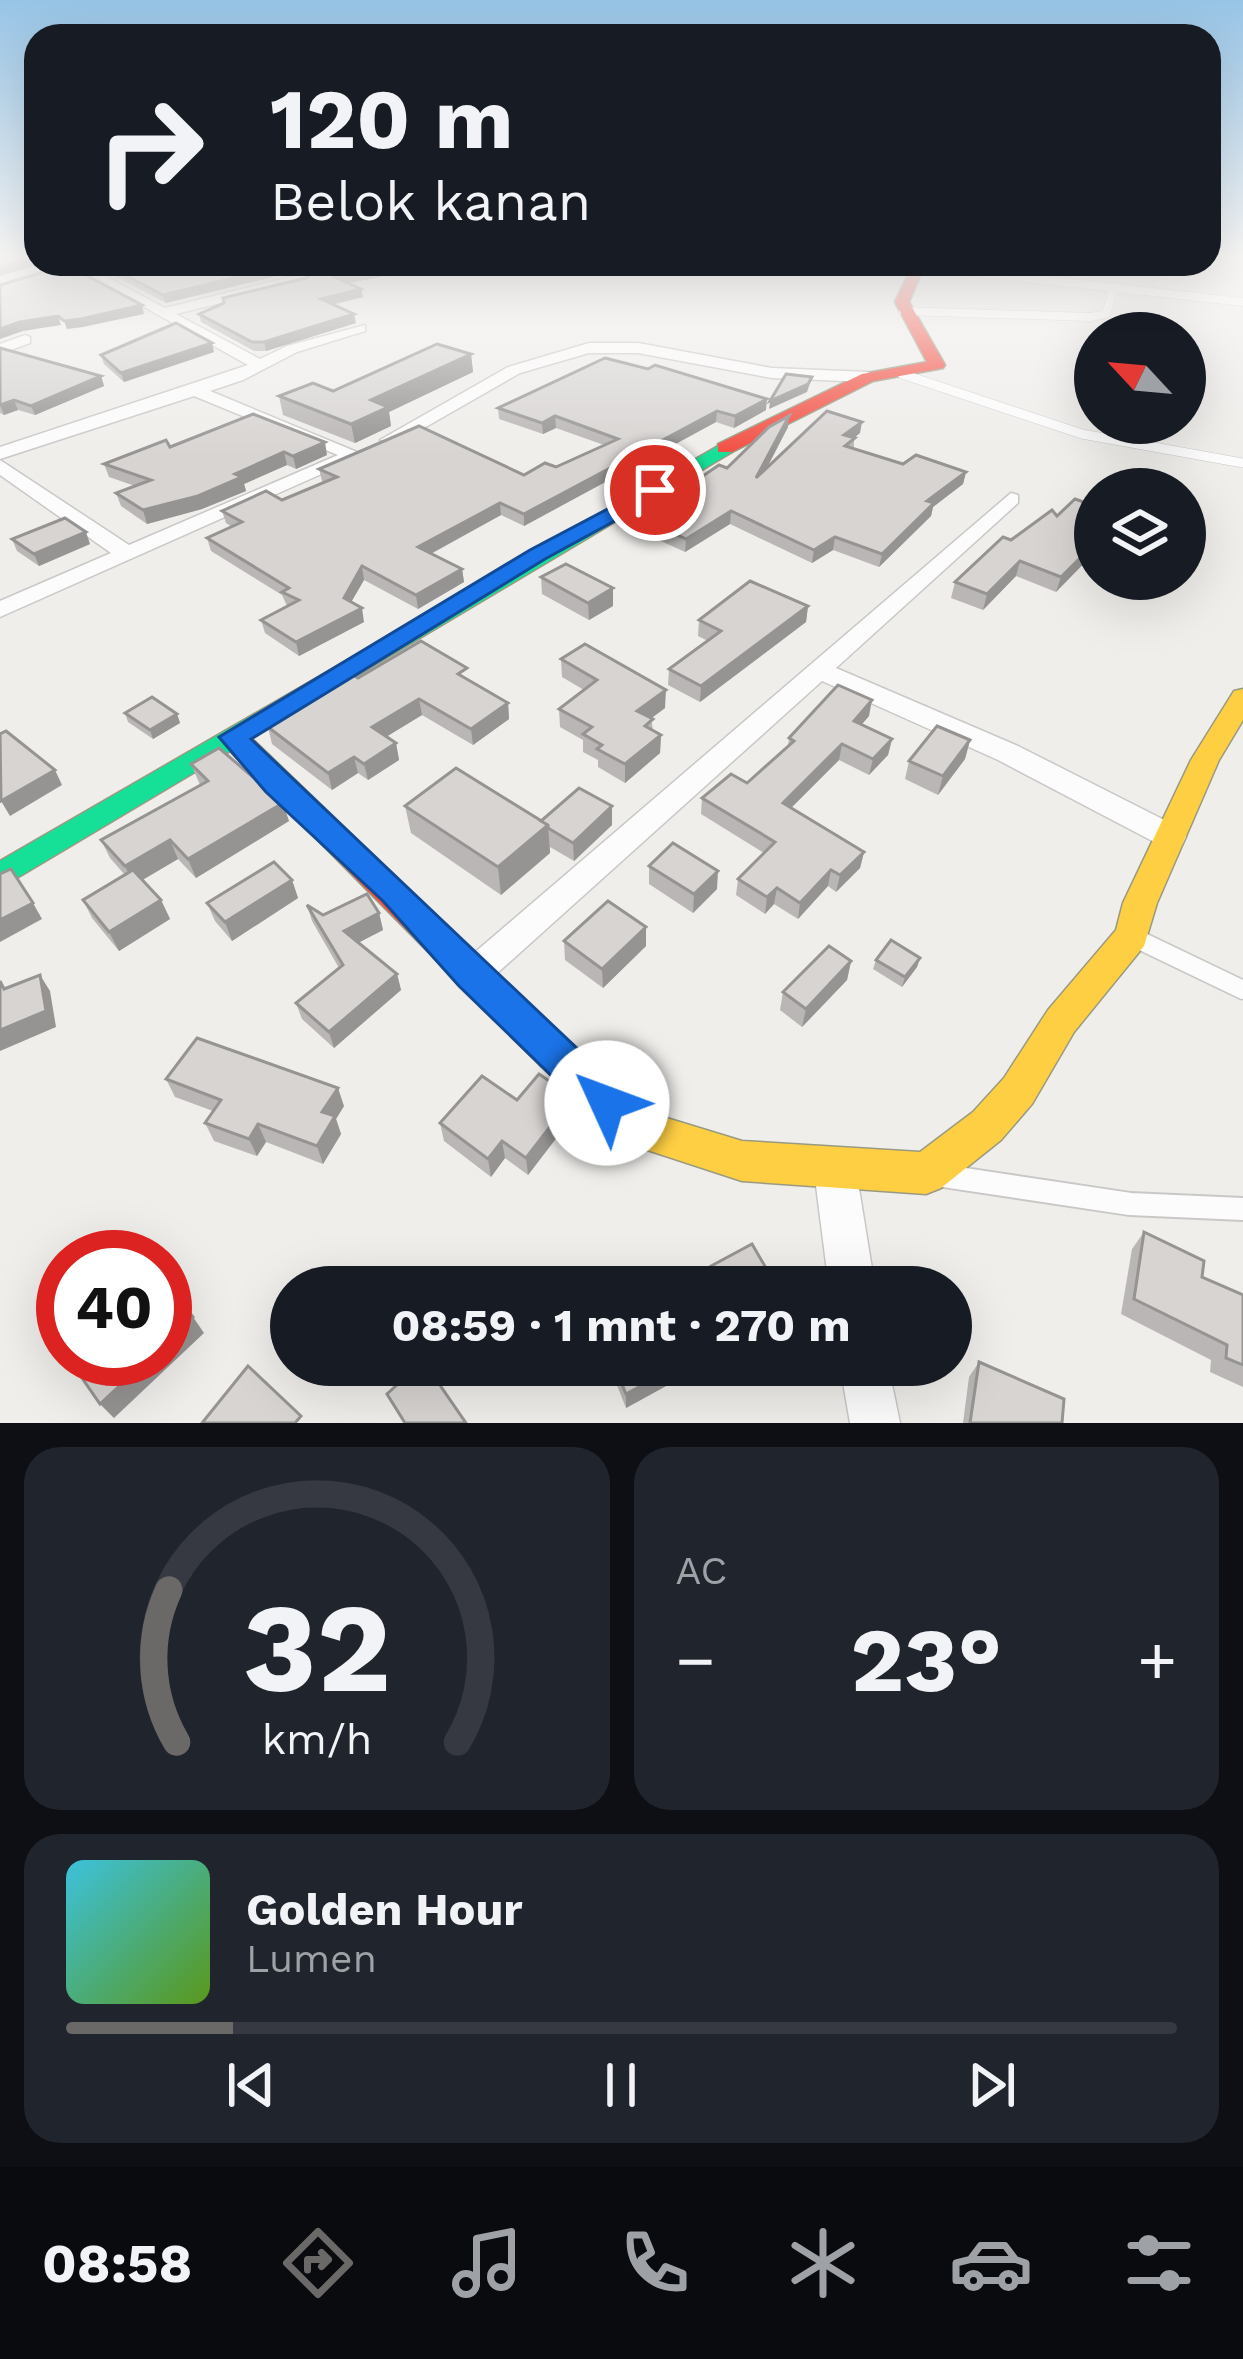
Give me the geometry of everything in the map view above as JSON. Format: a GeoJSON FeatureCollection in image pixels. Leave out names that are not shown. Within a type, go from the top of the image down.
{"type":"FeatureCollection","features":[{"type":"Feature","properties":{"kind":"street"},"geometry":{"type":"LineString","coordinates":[[176,322],[259,365]]}},
{"type":"Feature","properties":{"kind":"street"},"geometry":{"type":"LineString","coordinates":[[0,610],[412,430],[506,374],[587,348],[636,345],[744,369],[808,377],[868,377],[937,364],[910,322]]}},
{"type":"Feature","properties":{"kind":"street"},"geometry":{"type":"LineString","coordinates":[[1,455],[195,391],[307,344],[360,328]]}},
{"type":"Feature","properties":{"kind":"street"},"geometry":{"type":"LineString","coordinates":[[0,349],[25,340]]}},
{"type":"Feature","properties":{"kind":"street"},"geometry":{"type":"LineString","coordinates":[[0,876],[768,422],[868,377]]}},
{"type":"Feature","properties":{"kind":"street"},"geometry":{"type":"LineString","coordinates":[[195,391],[355,455]]}},
{"type":"Feature","properties":{"kind":"street"},"geometry":{"type":"LineString","coordinates":[[1,455],[127,554]]}},
{"type":"Feature","properties":{"kind":"street"},"geometry":{"type":"LineString","coordinates":[[472,975],[1011,499]]}},
{"type":"Feature","properties":{"kind":"street"},"geometry":{"type":"LineString","coordinates":[[819,670],[1008,754],[1171,837]]}},
{"type":"Feature","properties":{"kind":"street"},"geometry":{"type":"LineString","coordinates":[[233,737],[277,785],[395,892],[472,975],[634,1127],[742,1161],[926,1173],[987,1126],[1018,1090],[1061,1021],[1132,936],[1140,903],[1205,760],[1243,697]]}},
{"type":"Feature","properties":{"kind":"street"},"geometry":{"type":"LineString","coordinates":[[835,1170],[849,1266]]}},
{"type":"Feature","properties":{"kind":"street"},"geometry":{"type":"LineString","coordinates":[[868,1386],[875,1423]]}},
{"type":"Feature","properties":{"kind":"lane"},"geometry":{"type":"LineString","coordinates":[[902,374],[1082,434],[1243,463]]}},
{"type":"Feature","properties":{"kind":"lane"},"geometry":{"type":"LineString","coordinates":[[1132,936],[1243,990]]}},
{"type":"Feature","properties":{"kind":"lane"},"geometry":{"type":"LineString","coordinates":[[926,1173],[1130,1204],[1243,1209]]}},
{"type":"Feature","properties":{"kind":"building"},"geometry":{"type":"Polygon","coordinates":[[[215,322],[327,322],[264,342],[252,342],[215,322]]]}},
{"type":"Feature","properties":{"kind":"building"},"geometry":{"type":"Polygon","coordinates":[[[176,323],[212,343],[121,373],[101,355],[176,323]]]}},
{"type":"Feature","properties":{"kind":"building"},"geometry":{"type":"Polygon","coordinates":[[[437,344],[471,354],[371,400],[388,407],[351,424],[279,396],[313,383],[333,391],[437,344]]]}},
{"type":"Feature","properties":{"kind":"building"},"geometry":{"type":"Polygon","coordinates":[[[0,348],[101,376],[31,406],[14,400],[0,405],[0,348]]]}},
{"type":"Feature","properties":{"kind":"building"},"geometry":{"type":"Polygon","coordinates":[[[605,358],[648,369],[655,365],[767,399],[735,416],[717,411],[524,514],[500,503],[418,547],[462,569],[416,595],[362,566],[344,598],[362,608],[296,642],[261,620],[299,600],[282,592],[289,588],[207,538],[242,522],[222,511],[266,491],[282,500],[337,477],[319,469],[419,426],[524,475],[545,463],[556,467],[618,439],[555,416],[542,423],[498,408],[605,358]]]}},
{"type":"Feature","properties":{"kind":"building"},"geometry":{"type":"Polygon","coordinates":[[[786,374],[812,377],[808,384],[770,401],[786,374]]]}},
{"type":"Feature","properties":{"kind":"building"},"geometry":{"type":"Polygon","coordinates":[[[827,411],[862,422],[844,435],[855,438],[845,446],[903,464],[916,455],[966,472],[927,501],[934,503],[882,554],[835,537],[814,550],[731,511],[686,539],[639,519],[700,484],[694,482],[719,465],[727,468],[769,427],[789,416],[756,478],[827,411]]]}},
{"type":"Feature","properties":{"kind":"building"},"geometry":{"type":"Polygon","coordinates":[[[253,414],[325,442],[293,456],[284,452],[198,496],[143,510],[116,493],[151,480],[104,464],[166,440],[170,447],[253,414]]]}},
{"type":"Feature","properties":{"kind":"building"},"geometry":{"type":"Polygon","coordinates":[[[1074,500],[1074,564],[1061,577],[1020,561],[987,594],[955,582],[1003,537],[1011,540],[1052,510],[1057,516],[1074,500]]]}},
{"type":"Feature","properties":{"kind":"building"},"geometry":{"type":"Polygon","coordinates":[[[65,518],[86,532],[34,554],[12,539],[65,518]]]}},
{"type":"Feature","properties":{"kind":"building"},"geometry":{"type":"Polygon","coordinates":[[[566,564],[613,588],[588,603],[541,577],[566,564]]]}},
{"type":"Feature","properties":{"kind":"building"},"geometry":{"type":"Polygon","coordinates":[[[750,581],[808,606],[701,686],[669,669],[721,631],[699,620],[750,581]]]}},
{"type":"Feature","properties":{"kind":"building"},"geometry":{"type":"Polygon","coordinates":[[[421,641],[467,668],[458,674],[508,703],[471,729],[419,699],[372,727],[396,743],[364,764],[354,757],[328,773],[268,727],[350,673],[358,678],[421,641]]]}},
{"type":"Feature","properties":{"kind":"building"},"geometry":{"type":"Polygon","coordinates":[[[585,644],[666,690],[637,711],[653,719],[645,726],[661,735],[625,764],[597,749],[602,745],[583,734],[592,727],[559,709],[597,680],[561,659],[585,644]]]}},
{"type":"Feature","properties":{"kind":"building"},"geometry":{"type":"Polygon","coordinates":[[[838,685],[872,700],[854,721],[892,739],[873,759],[842,744],[783,803],[864,852],[840,875],[831,870],[800,903],[777,888],[767,897],[738,879],[775,842],[702,798],[731,774],[747,783],[794,741],[789,738],[838,685]]]}},
{"type":"Feature","properties":{"kind":"building"},"geometry":{"type":"Polygon","coordinates":[[[152,697],[177,714],[150,730],[125,713],[152,697]]]}},
{"type":"Feature","properties":{"kind":"building"},"geometry":{"type":"Polygon","coordinates":[[[937,726],[970,740],[943,776],[909,761],[937,726]]]}},
{"type":"Feature","properties":{"kind":"building"},"geometry":{"type":"Polygon","coordinates":[[[6,731],[55,770],[1,801],[0,734],[6,731]]]}},
{"type":"Feature","properties":{"kind":"building"},"geometry":{"type":"Polygon","coordinates":[[[219,748],[283,803],[188,859],[170,840],[125,866],[101,840],[208,781],[191,764],[219,748]]]}},
{"type":"Feature","properties":{"kind":"building"},"geometry":{"type":"Polygon","coordinates":[[[456,768],[548,825],[498,867],[405,806],[456,768]]]}},
{"type":"Feature","properties":{"kind":"building"},"geometry":{"type":"Polygon","coordinates":[[[579,788],[612,806],[573,843],[541,821],[579,788]]]}},
{"type":"Feature","properties":{"kind":"building"},"geometry":{"type":"Polygon","coordinates":[[[673,843],[718,871],[694,894],[649,866],[673,843]]]}},
{"type":"Feature","properties":{"kind":"building"},"geometry":{"type":"Polygon","coordinates":[[[274,862],[292,880],[225,922],[207,903],[274,862]]]}},
{"type":"Feature","properties":{"kind":"building"},"geometry":{"type":"Polygon","coordinates":[[[11,869],[33,903],[0,920],[0,874],[11,869]]]}},
{"type":"Feature","properties":{"kind":"building"},"geometry":{"type":"Polygon","coordinates":[[[133,870],[161,900],[109,932],[83,900],[133,870]]]}},
{"type":"Feature","properties":{"kind":"building"},"geometry":{"type":"Polygon","coordinates":[[[367,894],[379,913],[344,931],[397,974],[329,1032],[296,1003],[343,965],[307,905],[323,915],[367,894]]]}},
{"type":"Feature","properties":{"kind":"building"},"geometry":{"type":"Polygon","coordinates":[[[608,901],[646,927],[602,969],[564,941],[608,901]]]}},
{"type":"Feature","properties":{"kind":"building"},"geometry":{"type":"Polygon","coordinates":[[[891,940],[920,958],[905,977],[876,960],[891,940]]]}},
{"type":"Feature","properties":{"kind":"building"},"geometry":{"type":"Polygon","coordinates":[[[829,946],[851,961],[806,1009],[783,992],[829,946]]]}},
{"type":"Feature","properties":{"kind":"building"},"geometry":{"type":"Polygon","coordinates":[[[40,975],[46,1011],[0,1030],[0,981],[4,989],[40,975]]]}},
{"type":"Feature","properties":{"kind":"building"},"geometry":{"type":"Polygon","coordinates":[[[197,1038],[338,1088],[322,1112],[335,1116],[317,1146],[258,1124],[249,1139],[205,1123],[221,1100],[166,1079],[197,1038]]]}},
{"type":"Feature","properties":{"kind":"building"},"geometry":{"type":"Polygon","coordinates":[[[539,1074],[573,1097],[526,1158],[502,1141],[488,1159],[440,1123],[482,1076],[517,1100],[539,1074]]]}},
{"type":"Feature","properties":{"kind":"building"},"geometry":{"type":"Polygon","coordinates":[[[1144,1232],[1204,1261],[1202,1277],[1243,1295],[1243,1365],[1226,1358],[1227,1345],[1134,1299],[1144,1232]]]}},
{"type":"Feature","properties":{"kind":"building"},"geometry":{"type":"Polygon","coordinates":[[[752,1244],[765,1266],[711,1266],[752,1244]]]}},
{"type":"Feature","properties":{"kind":"building"},"geometry":{"type":"Polygon","coordinates":[[[979,1362],[1064,1399],[1062,1423],[970,1423],[979,1362]]]}},
{"type":"Feature","properties":{"kind":"building"},"geometry":{"type":"Polygon","coordinates":[[[248,1366],[301,1416],[295,1423],[202,1423],[248,1366]]]}},
{"type":"Feature","properties":{"kind":"building"},"geometry":{"type":"Polygon","coordinates":[[[88,1386],[119,1386],[100,1404],[88,1386]]]}},
{"type":"Feature","properties":{"kind":"building"},"geometry":{"type":"Polygon","coordinates":[[[396,1386],[440,1386],[466,1423],[405,1423],[387,1394],[396,1386]]]}},
{"type":"Feature","properties":{"kind":"traffic: fast"},"geometry":{"type":"LineString","coordinates":[[0,876],[725,448]]}},
{"type":"Feature","properties":{"kind":"traffic: slow"},"geometry":{"type":"LineString","coordinates":[[554,1054],[635,1127],[742,1161],[926,1173],[987,1126],[1018,1091],[1061,1021],[1132,936],[1140,903],[1205,760],[1243,697]]}},
{"type":"Feature","properties":{"kind":"traffic: jam"},"geometry":{"type":"LineString","coordinates":[[725,448],[868,377],[937,365],[913,322]]}},
{"type":"Feature","properties":{"kind":"traffic: jam"},"geometry":{"type":"LineString","coordinates":[[233,737],[554,1054]]}},
{"type":"Feature","properties":{"kind":"route"},"geometry":{"type":"LineString","coordinates":[[607,1103],[233,737],[538,554],[655,490]]}}]}
